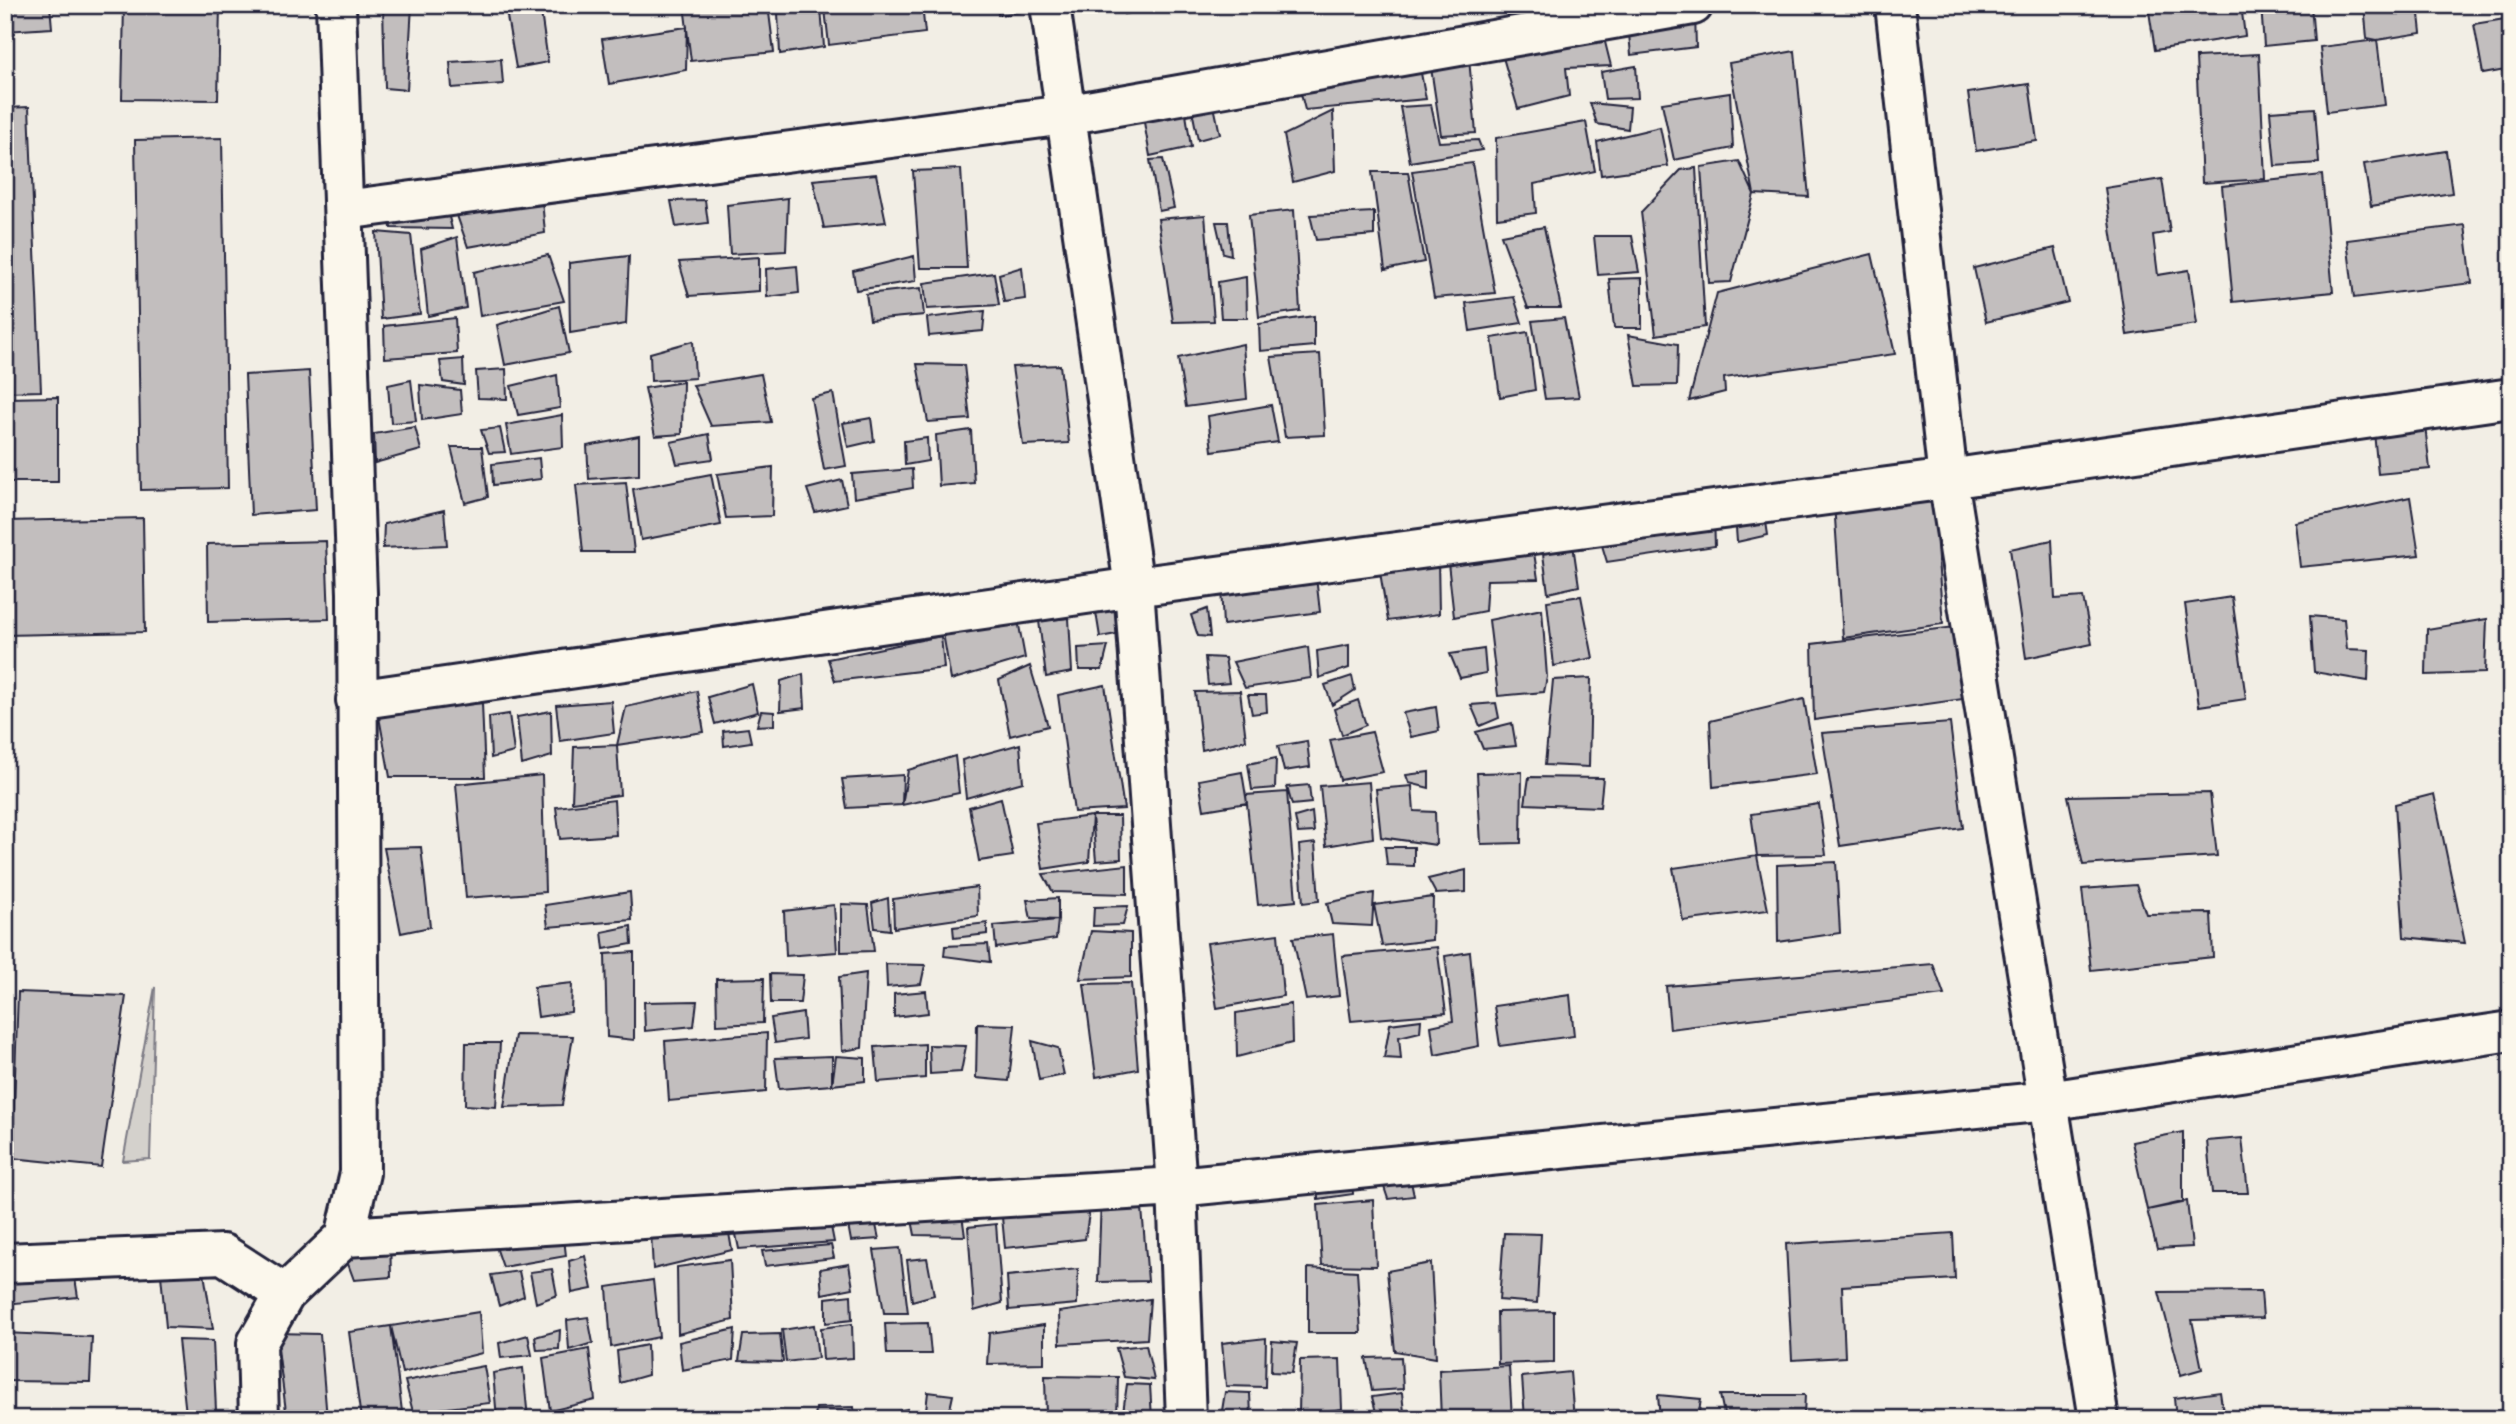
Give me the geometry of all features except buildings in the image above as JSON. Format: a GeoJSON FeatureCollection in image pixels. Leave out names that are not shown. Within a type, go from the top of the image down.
{"type":"FeatureCollection","features":[{"type":"Feature","properties":{"kind":"street"},"geometry":{"type":"LineString","coordinates":[[259,1419],[257,1343],[285,1294],[345,1237],[360,1173],[357,593],[336,5]]}},
{"type":"Feature","properties":{"kind":"street"},"geometry":{"type":"LineString","coordinates":[[1050,5],[1134,587],[1177,1187],[1186,1419]]}},
{"type":"Feature","properties":{"kind":"street"},"geometry":{"type":"LineString","coordinates":[[344,210],[1065,115],[1693,5]]}},
{"type":"Feature","properties":{"kind":"street"},"geometry":{"type":"LineString","coordinates":[[1895,5],[1948,479],[2099,1419]]}},
{"type":"Feature","properties":{"kind":"street"},"geometry":{"type":"LineString","coordinates":[[356,700],[1134,587],[1948,479],[2511,398]]}},
{"type":"Feature","properties":{"kind":"street"},"geometry":{"type":"LineString","coordinates":[[345,1237],[1177,1187],[2048,1101],[2511,1031]]}},
{"type":"Feature","properties":{"kind":"street"},"geometry":{"type":"LineString","coordinates":[[5,1263],[223,1254],[285,1294]]}},
{"type":"Feature","properties":{"kind":"shaded area"},"geometry":{"type":"Polygon","coordinates":[[[155,987],[150,1159],[123,1161],[155,987]]]}}]}
